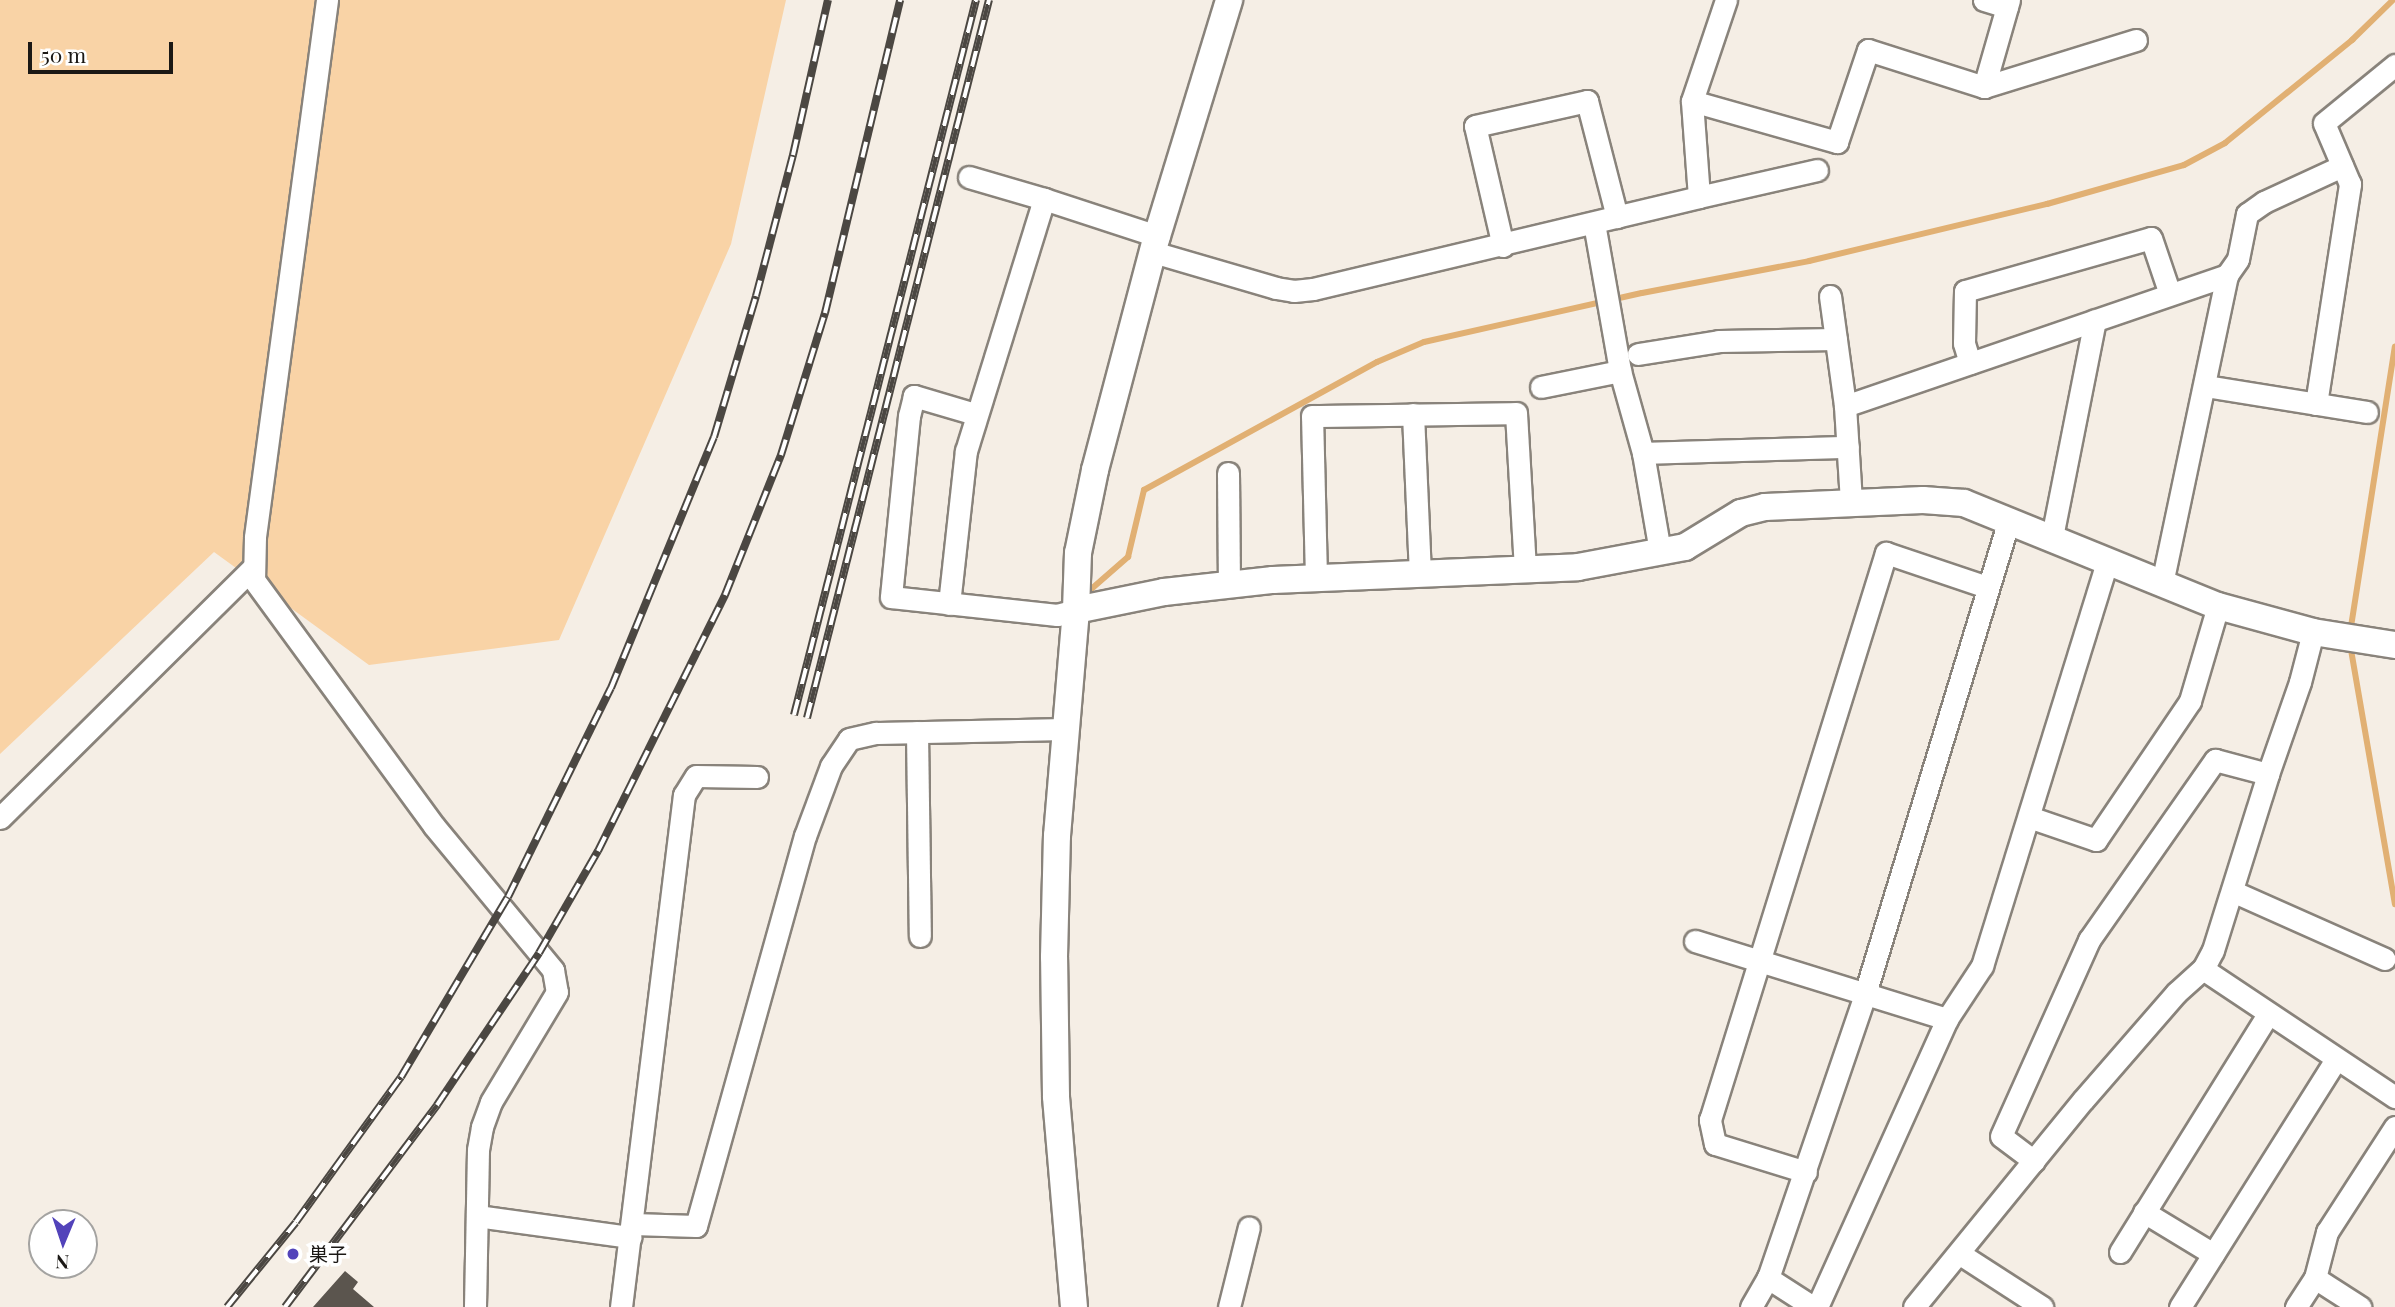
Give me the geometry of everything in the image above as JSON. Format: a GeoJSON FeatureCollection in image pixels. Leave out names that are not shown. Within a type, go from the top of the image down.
{"type":"FeatureCollection","features":[{"type":"Feature","properties":{"kind":"street"},"geometry":{"type":"LineString","coordinates":[[327,0],[255,537],[254,580],[434,826],[553,970],[557,992],[492,1102],[482,1127],[475,1307]]}},
{"type":"Feature","properties":{"kind":"street"},"geometry":{"type":"LineString","coordinates":[[1074,1307],[1056,1096],[1057,836],[1076,610],[1078,553],[1095,470],[1155,244],[1229,0]]}},
{"type":"Feature","properties":{"kind":"street"},"geometry":{"type":"LineString","coordinates":[[1699,197],[1692,101],[1726,0]]}},
{"type":"Feature","properties":{"kind":"street"},"geometry":{"type":"LineString","coordinates":[[1984,0],[2008,3],[1984,87]]}},
{"type":"Feature","properties":{"kind":"street"},"geometry":{"type":"LineString","coordinates":[[1692,101],[1837,142],[1868,50],[1984,87],[2136,40]]}},
{"type":"Feature","properties":{"kind":"street"},"geometry":{"type":"LineString","coordinates":[[2316,404],[2350,184],[2324,123],[2395,65]]}},
{"type":"Feature","properties":{"kind":"street"},"geometry":{"type":"LineString","coordinates":[[1503,246],[1475,126],[1587,101],[1617,217]]}},
{"type":"Feature","properties":{"kind":"street"},"geometry":{"type":"LineString","coordinates":[[2162,584],[2206,386],[2227,275],[2238,259],[2247,214],[2264,202],[2342,166]]}},
{"type":"Feature","properties":{"kind":"street"},"geometry":{"type":"LineString","coordinates":[[969,177],[1044,199],[1155,244],[1294,292],[1503,246],[1817,170]]}},
{"type":"Feature","properties":{"kind":"street"},"geometry":{"type":"LineString","coordinates":[[948,604],[966,450],[1044,199]]}},
{"type":"Feature","properties":{"kind":"street"},"geometry":{"type":"LineString","coordinates":[[1594,223],[1620,371],[1643,453],[1660,551]]}},
{"type":"Feature","properties":{"kind":"street"},"geometry":{"type":"LineString","coordinates":[[1970,363],[1964,343],[1965,291],[2151,238],[2170,294]]}},
{"type":"Feature","properties":{"kind":"street"},"geometry":{"type":"LineString","coordinates":[[1845,405],[2227,275]]}},
{"type":"Feature","properties":{"kind":"street"},"geometry":{"type":"LineString","coordinates":[[1830,296],[1845,405],[1851,501]]}},
{"type":"Feature","properties":{"kind":"street"},"geometry":{"type":"LineString","coordinates":[[2052,537],[2095,320]]}},
{"type":"Feature","properties":{"kind":"street"},"geometry":{"type":"LineString","coordinates":[[1638,354],[1719,341],[1836,339]]}},
{"type":"Feature","properties":{"kind":"street"},"geometry":{"type":"LineString","coordinates":[[1542,387],[1620,371]]}},
{"type":"Feature","properties":{"kind":"street"},"geometry":{"type":"LineString","coordinates":[[2206,386],[2367,412]]}},
{"type":"Feature","properties":{"kind":"street"},"geometry":{"type":"LineString","coordinates":[[975,414],[914,396],[909,416],[891,597],[1057,615],[1164,593],[1229,585],[1420,573],[1578,567],[1685,547],[1741,513],[1765,507],[1851,501],[1964,503],[2218,606],[2312,632],[2395,645]]}},
{"type":"Feature","properties":{"kind":"street"},"geometry":{"type":"LineString","coordinates":[[1316,579],[1312,416],[1517,413],[1525,570]]}},
{"type":"Feature","properties":{"kind":"street"},"geometry":{"type":"LineString","coordinates":[[1413,414],[1420,573]]}},
{"type":"Feature","properties":{"kind":"street"},"geometry":{"type":"LineString","coordinates":[[1643,453],[1848,447]]}},
{"type":"Feature","properties":{"kind":"street"},"geometry":{"type":"LineString","coordinates":[[1228,473],[1229,585]]}},
{"type":"Feature","properties":{"kind":"street"},"geometry":{"type":"LineString","coordinates":[[1751,1307],[1768,1279],[1866,994],[2009,520]]}},
{"type":"Feature","properties":{"kind":"street"},"geometry":{"type":"LineString","coordinates":[[1806,1172],[1715,1143],[1710,1119],[1886,553],[1987,587]]}},
{"type":"Feature","properties":{"kind":"street"},"geometry":{"type":"LineString","coordinates":[[1768,1279],[1815,1307],[1947,1020],[1982,966],[2108,560]]}},
{"type":"Feature","properties":{"kind":"street"},"geometry":{"type":"LineString","coordinates":[[0,818],[254,568]]}},
{"type":"Feature","properties":{"kind":"street"},"geometry":{"type":"LineString","coordinates":[[2029,817],[2096,840],[2190,701],[2218,606]]}},
{"type":"Feature","properties":{"kind":"street"},"geometry":{"type":"LineString","coordinates":[[1914,1307],[2176,993],[2203,969],[2213,950],[2267,774],[2300,682],[2312,632]]}},
{"type":"Feature","properties":{"kind":"street"},"geometry":{"type":"LineString","coordinates":[[477,1216],[632,1230],[696,1226],[805,835],[831,766],[849,739],[876,733],[1066,729]]}},
{"type":"Feature","properties":{"kind":"street"},"geometry":{"type":"LineString","coordinates":[[917,732],[920,936]]}},
{"type":"Feature","properties":{"kind":"street"},"geometry":{"type":"LineString","coordinates":[[2034,1161],[2001,1136],[2089,940],[2215,760],[2267,774]]}},
{"type":"Feature","properties":{"kind":"street"},"geometry":{"type":"LineString","coordinates":[[621,1307],[684,795],[696,776],[757,777]]}},
{"type":"Feature","properties":{"kind":"street"},"geometry":{"type":"LineString","coordinates":[[2232,891],[2385,959]]}},
{"type":"Feature","properties":{"kind":"street"},"geometry":{"type":"LineString","coordinates":[[1695,941],[1947,1020]]}},
{"type":"Feature","properties":{"kind":"street"},"geometry":{"type":"LineString","coordinates":[[2203,969],[2395,1097]]}},
{"type":"Feature","properties":{"kind":"street"},"geometry":{"type":"LineString","coordinates":[[2119,1252],[2268,1014]]}},
{"type":"Feature","properties":{"kind":"street"},"geometry":{"type":"LineString","coordinates":[[2180,1307],[2336,1059]]}},
{"type":"Feature","properties":{"kind":"street"},"geometry":{"type":"LineString","coordinates":[[2296,1307],[2315,1278],[2327,1232],[2395,1127]]}},
{"type":"Feature","properties":{"kind":"street"},"geometry":{"type":"LineString","coordinates":[[2144,1212],[2213,1254]]}},
{"type":"Feature","properties":{"kind":"street"},"geometry":{"type":"LineString","coordinates":[[1229,1307],[1249,1227]]}},
{"type":"Feature","properties":{"kind":"street"},"geometry":{"type":"LineString","coordinates":[[1960,1254],[2042,1307]]}},
{"type":"Feature","properties":{"kind":"street"},"geometry":{"type":"LineString","coordinates":[[2315,1278],[2360,1307]]}},
{"type":"Feature","properties":{"kind":"shaded area"},"geometry":{"type":"Polygon","coordinates":[[[0,0],[786,0],[731,244],[559,640],[369,665],[214,552],[0,754],[0,0]]]}},
{"type":"Feature","properties":{"kind":"building"},"geometry":{"type":"Polygon","coordinates":[[[345,1271],[358,1282],[353,1289],[374,1307],[313,1307],[345,1271]]]}},
{"type":"Feature","properties":{"kind":"waterway"},"geometry":{"type":"LineString","coordinates":[[1089,591],[1128,557],[1144,490],[1377,362],[1424,342],[1642,293],[1809,261],[2047,204],[2184,165],[2225,143],[2352,40],[2393,0]]}},
{"type":"Feature","properties":{"kind":"waterway"},"geometry":{"type":"LineString","coordinates":[[2350,633],[2395,347]]}},
{"type":"Feature","properties":{"kind":"waterway"},"geometry":{"type":"LineString","coordinates":[[2350,644],[2395,904]]}},
{"type":"Feature","properties":{"kind":"railway"},"geometry":{"type":"LineString","coordinates":[[227,1307],[296,1222],[401,1077],[508,897],[611,688],[714,437],[756,296],[793,155],[828,0]]}},
{"type":"Feature","properties":{"kind":"railway"},"geometry":{"type":"LineString","coordinates":[[285,1307],[437,1105],[539,953],[598,851],[725,595],[781,455],[825,313],[900,0]]}},
{"type":"Feature","properties":{"kind":"railway"},"geometry":{"type":"LineString","coordinates":[[794,715],[976,0]]}},
{"type":"Feature","properties":{"kind":"railway"},"geometry":{"type":"LineString","coordinates":[[807,718],[989,0]]}},
{"type":"Feature","properties":{"kind":"place","name":"巣子"},"geometry":{"type":"Point","coordinates":[293,1254]}}]}
